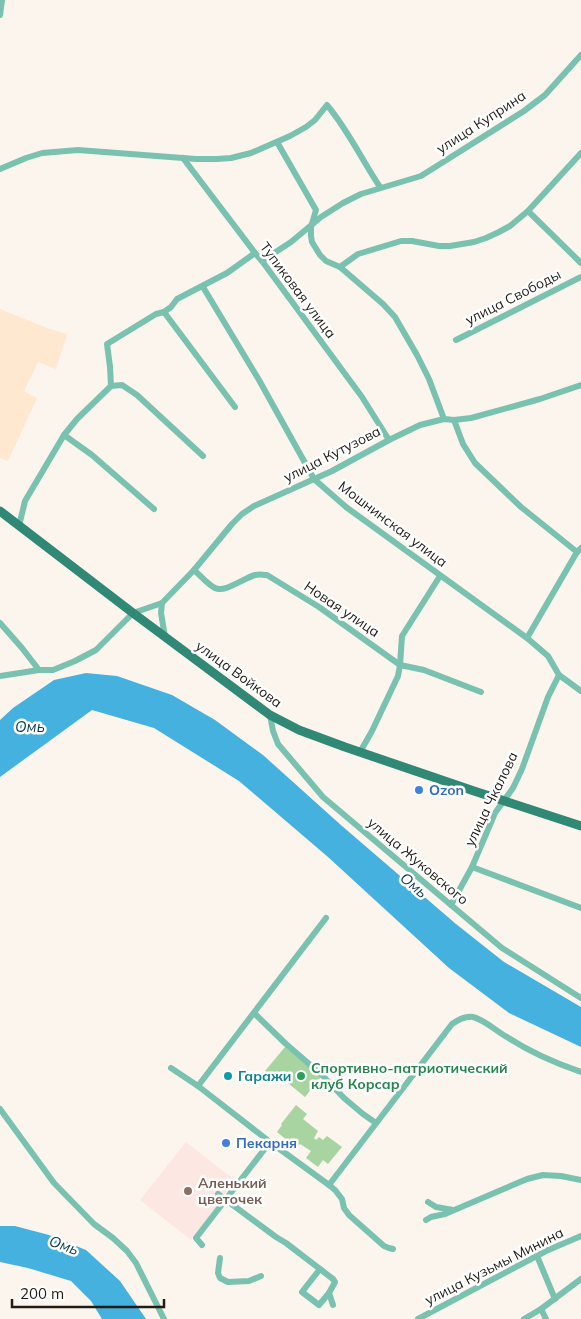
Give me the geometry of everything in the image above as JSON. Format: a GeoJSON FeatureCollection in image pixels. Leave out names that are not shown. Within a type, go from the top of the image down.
{"type":"FeatureCollection","features":[{"type":"Feature","properties":{"kind":"main road","name":"улица Войкова"},"geometry":{"type":"LineString","coordinates":[[0,512],[270,715],[299,730],[360,752],[581,826]]}},
{"type":"Feature","properties":{"kind":"street"},"geometry":{"type":"LineString","coordinates":[[0,15],[2,0]]}},
{"type":"Feature","properties":{"kind":"street","name":"улица Куприна"},"geometry":{"type":"LineString","coordinates":[[262,260],[291,242],[343,203],[380,187],[421,176],[524,111],[549,91],[581,54]]}},
{"type":"Feature","properties":{"kind":"street"},"geometry":{"type":"LineString","coordinates":[[0,169],[42,153],[71,150],[183,158],[230,158],[251,153],[306,127],[315,120],[327,105],[338,119],[380,187]]}},
{"type":"Feature","properties":{"kind":"street"},"geometry":{"type":"LineString","coordinates":[[277,142],[316,210],[311,226],[312,242],[326,261],[340,267],[383,304],[395,317],[429,379],[444,419]]}},
{"type":"Feature","properties":{"kind":"street"},"geometry":{"type":"LineString","coordinates":[[340,267],[358,254],[401,242],[412,241],[450,246],[480,240],[499,232],[510,226],[528,211],[581,153]]}},
{"type":"Feature","properties":{"kind":"street","name":"Тупиковая улица"},"geometry":{"type":"LineString","coordinates":[[183,158],[255,254],[262,260],[362,397],[389,440]]}},
{"type":"Feature","properties":{"kind":"street"},"geometry":{"type":"LineString","coordinates":[[528,211],[581,263]]}},
{"type":"Feature","properties":{"kind":"street"},"geometry":{"type":"LineString","coordinates":[[112,386],[107,344],[156,314],[171,308],[176,299],[203,287],[255,254]]}},
{"type":"Feature","properties":{"kind":"street","name":"улица Свободы"},"geometry":{"type":"LineString","coordinates":[[456,340],[581,277]]}},
{"type":"Feature","properties":{"kind":"street","name":"Мошнинская улица"},"geometry":{"type":"LineString","coordinates":[[203,287],[259,380],[314,479],[346,507],[527,638],[548,656],[559,675],[581,691]]}},
{"type":"Feature","properties":{"kind":"street"},"geometry":{"type":"LineString","coordinates":[[164,312],[235,407]]}},
{"type":"Feature","properties":{"kind":"street"},"geometry":{"type":"LineString","coordinates":[[18,526],[25,501],[64,435],[77,419],[112,386],[122,385],[137,395],[203,456]]}},
{"type":"Feature","properties":{"kind":"street","name":"улица Кутузова"},"geometry":{"type":"LineString","coordinates":[[133,612],[162,603],[194,570],[232,524],[254,506],[332,471],[420,425],[444,419],[471,418],[540,399],[581,385]]}},
{"type":"Feature","properties":{"kind":"street"},"geometry":{"type":"LineString","coordinates":[[454,420],[463,444],[475,463],[521,507],[579,550],[527,638]]}},
{"type":"Feature","properties":{"kind":"street"},"geometry":{"type":"LineString","coordinates":[[64,435],[92,455],[154,509]]}},
{"type":"Feature","properties":{"kind":"street","name":"Новая улица"},"geometry":{"type":"LineString","coordinates":[[194,570],[217,589],[225,589],[259,574],[267,575],[319,607],[400,664],[424,670],[480,692]]}},
{"type":"Feature","properties":{"kind":"street"},"geometry":{"type":"LineString","coordinates":[[360,752],[398,676],[402,636],[440,576]]}},
{"type":"Feature","properties":{"kind":"street"},"geometry":{"type":"LineString","coordinates":[[162,603],[161,613],[165,637]]}},
{"type":"Feature","properties":{"kind":"street"},"geometry":{"type":"LineString","coordinates":[[0,676],[39,670],[53,670],[75,661],[96,650],[133,612]]}},
{"type":"Feature","properties":{"kind":"street"},"geometry":{"type":"LineString","coordinates":[[0,623],[39,670]]}},
{"type":"Feature","properties":{"kind":"street","name":"улица Чкалова"},"geometry":{"type":"LineString","coordinates":[[451,905],[472,867],[495,813],[513,788],[522,769],[548,697],[559,675]]}},
{"type":"Feature","properties":{"kind":"street","name":"улица Жуковского"},"geometry":{"type":"LineString","coordinates":[[270,715],[278,744],[323,797],[502,948],[581,998]]}},
{"type":"Feature","properties":{"kind":"street"},"geometry":{"type":"LineString","coordinates":[[472,867],[581,908]]}},
{"type":"Feature","properties":{"kind":"street"},"geometry":{"type":"LineString","coordinates":[[198,1086],[326,918]]}},
{"type":"Feature","properties":{"kind":"street"},"geometry":{"type":"LineString","coordinates":[[254,1013],[286,1044],[322,1074],[344,1098],[376,1123]]}},
{"type":"Feature","properties":{"kind":"street"},"geometry":{"type":"LineString","coordinates":[[329,1185],[452,1024],[464,1017],[479,1019],[507,1038],[551,1061],[581,1072]]}},
{"type":"Feature","properties":{"kind":"street"},"geometry":{"type":"LineString","coordinates":[[171,1068],[198,1086],[329,1185],[342,1199],[348,1215],[384,1246],[393,1249]]}},
{"type":"Feature","properties":{"kind":"street"},"geometry":{"type":"LineString","coordinates":[[0,1109],[54,1183],[94,1224],[127,1250],[136,1263],[164,1319]]}},
{"type":"Feature","properties":{"kind":"street"},"geometry":{"type":"LineString","coordinates":[[202,1245],[196,1238],[270,1142]]}},
{"type":"Feature","properties":{"kind":"street"},"geometry":{"type":"LineString","coordinates":[[426,1220],[543,1175],[581,1180]]}},
{"type":"Feature","properties":{"kind":"street"},"geometry":{"type":"LineString","coordinates":[[218,1194],[286,1243],[320,1269],[335,1282],[319,1305],[302,1292],[320,1269]]}},
{"type":"Feature","properties":{"kind":"street"},"geometry":{"type":"LineString","coordinates":[[428,1202],[436,1207],[453,1210]]}},
{"type":"Feature","properties":{"kind":"street","name":"улица Кузьмы Минина"},"geometry":{"type":"LineString","coordinates":[[418,1319],[537,1256],[581,1236]]}},
{"type":"Feature","properties":{"kind":"street"},"geometry":{"type":"LineString","coordinates":[[537,1256],[555,1299]]}},
{"type":"Feature","properties":{"kind":"street"},"geometry":{"type":"LineString","coordinates":[[220,1258],[218,1273],[220,1278],[228,1282],[249,1281],[261,1276]]}},
{"type":"Feature","properties":{"kind":"street"},"geometry":{"type":"LineString","coordinates":[[524,1319],[541,1310],[581,1279]]}},
{"type":"Feature","properties":{"kind":"street"},"geometry":{"type":"LineString","coordinates":[[329,1293],[333,1305]]}},
{"type":"Feature","properties":{"kind":"street"},"geometry":{"type":"LineString","coordinates":[[541,1310],[546,1319]]}},
{"type":"Feature","properties":{"kind":"shaded area"},"geometry":{"type":"Polygon","coordinates":[[[0,309],[67,334],[56,369],[38,362],[24,391],[37,398],[8,461],[0,458],[0,309]]]}},
{"type":"Feature","properties":{"kind":"shaded area","name":"Аленький цветочек"},"geometry":{"type":"Polygon","coordinates":[[[186,1142],[237,1182],[191,1240],[140,1200],[186,1142]]]}},
{"type":"Feature","properties":{"kind":"green space"},"geometry":{"type":"Polygon","coordinates":[[[285,1047],[321,1077],[305,1097],[278,1075],[275,1079],[265,1071],[285,1047]]]}},
{"type":"Feature","properties":{"kind":"green space"},"geometry":{"type":"Polygon","coordinates":[[[296,1105],[307,1114],[303,1119],[318,1131],[314,1138],[316,1140],[319,1137],[323,1140],[327,1136],[342,1147],[328,1164],[323,1160],[318,1167],[306,1158],[311,1151],[300,1144],[295,1150],[286,1144],[288,1141],[277,1132],[296,1105]]]}},
{"type":"Feature","properties":{"kind":"water","name":"Омь"},"geometry":{"type":"Polygon","coordinates":[[[86,673],[117,676],[172,695],[215,720],[263,755],[456,924],[504,962],[581,1007],[581,1047],[509,1013],[449,968],[328,857],[239,781],[154,728],[92,710],[0,777],[0,720],[13,708],[54,680],[86,673]]]}},
{"type":"Feature","properties":{"kind":"water","name":"Омь"},"geometry":{"type":"Polygon","coordinates":[[[0,1226],[15,1226],[49,1235],[86,1250],[120,1281],[146,1319],[102,1319],[91,1301],[71,1281],[0,1262],[0,1226]]]}},
{"type":"Feature","properties":{"kind":"place","name":"Ozon"},"geometry":{"type":"Point","coordinates":[419,790]}},
{"type":"Feature","properties":{"kind":"place","name":"Гаражи"},"geometry":{"type":"Point","coordinates":[228,1076]}},
{"type":"Feature","properties":{"kind":"place","name":"Спортивно-патриотический клуб Корсар"},"geometry":{"type":"Point","coordinates":[301,1076]}},
{"type":"Feature","properties":{"kind":"place","name":"Пекарня"},"geometry":{"type":"Point","coordinates":[226,1143]}},
{"type":"Feature","properties":{"kind":"place","name":"Аленький цветочек"},"geometry":{"type":"Point","coordinates":[188,1191]}}]}
